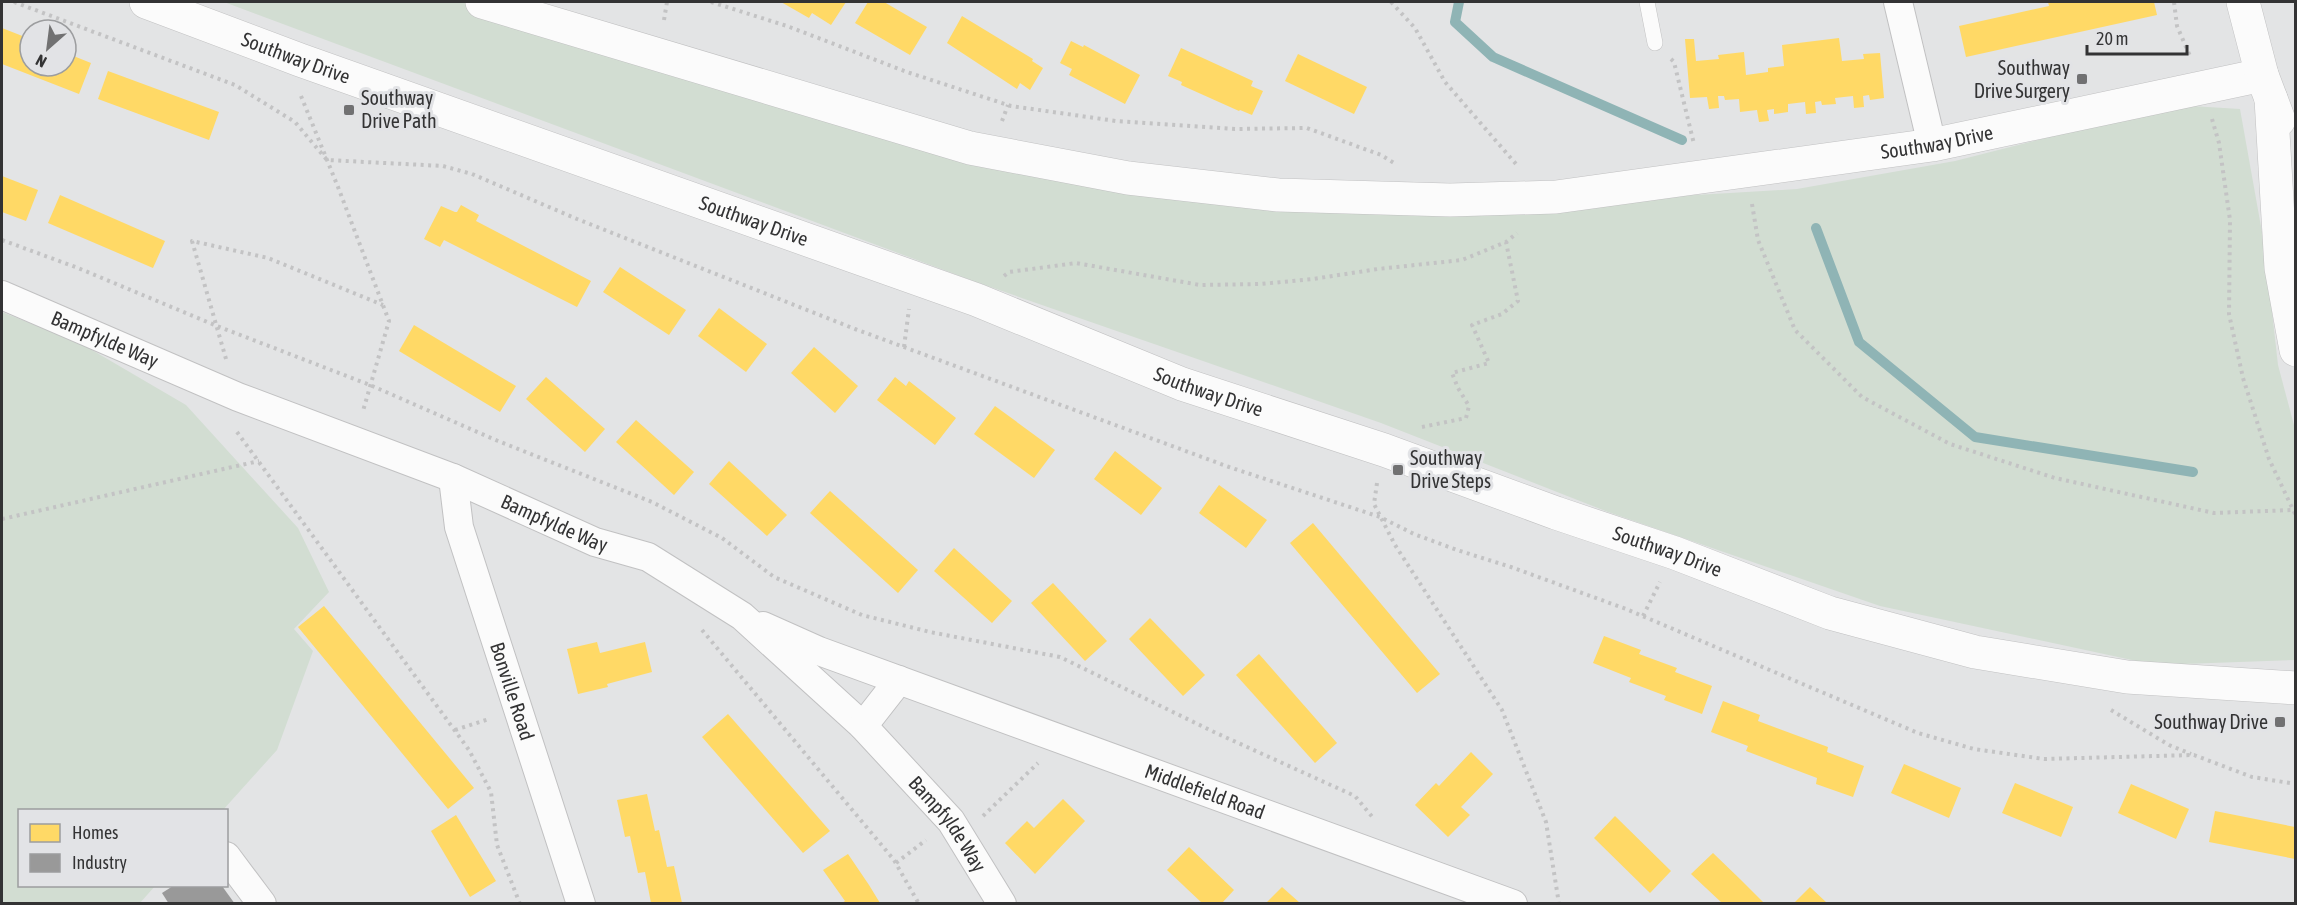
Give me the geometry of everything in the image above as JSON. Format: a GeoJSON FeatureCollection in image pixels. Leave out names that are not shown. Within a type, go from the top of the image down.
{"type":"FeatureCollection","features":[{"type":"Feature","properties":{"kind":"street","name":"Southway Drive"},"geometry":{"type":"LineString","coordinates":[[146,2],[300,60],[977,300],[1182,384],[1383,450],[1674,553],[1830,613],[1975,652],[2127,677],[2295,688]]}},
{"type":"Feature","properties":{"kind":"street","name":"Southway Drive"},"geometry":{"type":"LineString","coordinates":[[482,2],[970,148],[1128,178],[1278,195],[1429,200],[1556,197],[1932,145],[2204,88],[2267,87]]}},
{"type":"Feature","properties":{"kind":"street"},"geometry":{"type":"LineString","coordinates":[[1898,2],[1932,145]]}},
{"type":"Feature","properties":{"kind":"street"},"geometry":{"type":"LineString","coordinates":[[2243,2],[2267,87],[2295,164]]}},
{"type":"Feature","properties":{"kind":"street"},"geometry":{"type":"LineString","coordinates":[[2267,87],[2281,268],[2295,350]]}},
{"type":"Feature","properties":{"kind":"street","name":"Bampfylde Way"},"geometry":{"type":"LineString","coordinates":[[2,295],[238,397],[453,478],[596,542],[648,557],[742,616],[863,726],[956,829],[1002,903]]}},
{"type":"Feature","properties":{"kind":"street","name":"Bonville Road"},"geometry":{"type":"LineString","coordinates":[[453,478],[459,527],[581,903]]}},
{"type":"Feature","properties":{"kind":"street","name":"Middlefield Road"},"geometry":{"type":"LineString","coordinates":[[742,616],[819,651],[1513,903]]}},
{"type":"Feature","properties":{"kind":"street"},"geometry":{"type":"LineString","coordinates":[[863,726],[899,680]]}},
{"type":"Feature","properties":{"kind":"street"},"geometry":{"type":"LineString","coordinates":[[228,859],[262,903]]}},
{"type":"Feature","properties":{"kind":"lane"},"geometry":{"type":"LineString","coordinates":[[1647,2],[1655,42]]}},
{"type":"Feature","properties":{"kind":"path"},"geometry":{"type":"LineString","coordinates":[[14,2],[235,85],[295,122],[327,160],[443,166],[472,174],[577,219],[855,329],[1218,463],[1380,517],[1414,534],[1626,609],[1929,736],[1974,749],[2044,759],[2194,755]]}},
{"type":"Feature","properties":{"kind":"path"},"geometry":{"type":"LineString","coordinates":[[711,2],[788,26],[907,72],[1011,106],[1128,122],[1235,129],[1307,128],[1381,155],[1401,168]]}},
{"type":"Feature","properties":{"kind":"path"},"geometry":{"type":"LineString","coordinates":[[1391,2],[1415,28],[1445,82],[1517,165],[1556,197]]}},
{"type":"Feature","properties":{"kind":"path"},"geometry":{"type":"LineString","coordinates":[[2174,2],[2178,26],[2204,88],[2219,143],[2230,220],[2229,314],[2243,378],[2266,449],[2295,516]]}},
{"type":"Feature","properties":{"kind":"path"},"geometry":{"type":"LineString","coordinates":[[1655,42],[1674,62],[1702,177]]}},
{"type":"Feature","properties":{"kind":"path"},"geometry":{"type":"LineString","coordinates":[[300,60],[299,92],[388,321],[355,442]]}},
{"type":"Feature","properties":{"kind":"path"},"geometry":{"type":"LineString","coordinates":[[1745,171],[1758,240],[1795,330],[1862,397],[1950,444],[2055,478],[2214,513],[2292,510]]}},
{"type":"Feature","properties":{"kind":"path"},"geometry":{"type":"LineString","coordinates":[[2,240],[78,268],[217,326],[370,385],[498,441],[652,502],[722,538],[774,578],[862,615],[930,632],[1060,657],[1214,732],[1355,796],[1376,822]]}},
{"type":"Feature","properties":{"kind":"path"},"geometry":{"type":"LineString","coordinates":[[238,397],[192,241],[268,258],[383,305]]}},
{"type":"Feature","properties":{"kind":"path"},"geometry":{"type":"LineString","coordinates":[[977,300],[1009,272],[1076,263],[1200,285],[1261,284],[1462,260],[1506,242],[1518,301],[1502,314],[1472,325],[1489,363],[1452,373],[1469,406],[1466,418],[1404,431],[1383,450]]}},
{"type":"Feature","properties":{"kind":"path"},"geometry":{"type":"LineString","coordinates":[[233,425],[470,750],[491,792],[497,845],[520,903]]}},
{"type":"Feature","properties":{"kind":"path"},"geometry":{"type":"LineString","coordinates":[[2,519],[259,461]]}},
{"type":"Feature","properties":{"kind":"path"},"geometry":{"type":"LineString","coordinates":[[1374,504],[1395,545],[1502,710],[1546,822],[1559,903]]}},
{"type":"Feature","properties":{"kind":"path"},"geometry":{"type":"LineString","coordinates":[[699,626],[896,863],[920,903]]}},
{"type":"Feature","properties":{"kind":"path"},"geometry":{"type":"LineString","coordinates":[[2106,707],[2169,744],[2194,755],[2252,777],[2295,784]]}},
{"type":"Feature","properties":{"kind":"path"},"geometry":{"type":"LineString","coordinates":[[896,863],[956,829],[1063,739]]}},
{"type":"Feature","properties":{"kind":"shaded area"},"geometry":{"type":"Polygon","coordinates":[[[224,2],[476,2],[968,156],[1272,211],[1501,213],[1679,196],[1797,189],[1955,161],[2175,105],[2240,109],[2265,249],[2278,365],[2295,429],[2295,660],[2155,665],[1880,606],[1608,512],[1381,423],[976,282],[224,2]]]}},
{"type":"Feature","properties":{"kind":"shaded area"},"geometry":{"type":"Polygon","coordinates":[[[2,312],[80,343],[186,405],[298,528],[329,592],[294,629],[313,651],[277,750],[224,809],[18,809],[18,887],[154,887],[140,903],[2,903],[2,312]]]}},
{"type":"Feature","properties":{"kind":"building: Homes"},"geometry":{"type":"Polygon","coordinates":[[[781,2],[846,2],[831,25],[812,13],[809,18],[781,2]]]}},
{"type":"Feature","properties":{"kind":"building: Homes"},"geometry":{"type":"Polygon","coordinates":[[[868,2],[884,2],[927,27],[910,55],[855,23],[868,2]]]}},
{"type":"Feature","properties":{"kind":"building: Homes"},"geometry":{"type":"Polygon","coordinates":[[[2048,2],[2154,2],[2157,15],[1966,57],[1959,26],[2049,6],[2048,2]]]}},
{"type":"Feature","properties":{"kind":"building: Homes"},"geometry":{"type":"Polygon","coordinates":[[[962,16],[1033,59],[1032,61],[1043,68],[1030,90],[1020,83],[1017,89],[947,43],[962,16]]]}},
{"type":"Feature","properties":{"kind":"building: Homes"},"geometry":{"type":"Polygon","coordinates":[[[2,28],[18,34],[18,70],[2,64],[2,28]]]}},
{"type":"Feature","properties":{"kind":"building: Homes"},"geometry":{"type":"Polygon","coordinates":[[[1839,38],[1842,61],[1864,59],[1863,54],[1880,53],[1884,98],[1870,100],[1869,95],[1863,96],[1864,107],[1854,108],[1853,96],[1835,98],[1836,104],[1822,105],[1821,101],[1815,102],[1816,113],[1806,114],[1805,102],[1788,104],[1788,112],[1774,114],[1774,109],[1767,110],[1769,121],[1759,122],[1757,110],[1740,112],[1739,99],[1725,100],[1724,96],[1718,96],[1719,108],[1709,109],[1707,97],[1690,98],[1685,39],[1694,39],[1696,61],[1719,59],[1718,55],[1744,52],[1746,75],[1768,72],[1768,68],[1784,66],[1782,45],[1839,38]]]}},
{"type":"Feature","properties":{"kind":"building: Homes"},"geometry":{"type":"Polygon","coordinates":[[[1071,41],[1083,47],[1084,45],[1140,75],[1125,104],[1069,75],[1072,69],[1060,63],[1071,41]]]}},
{"type":"Feature","properties":{"kind":"building: Homes"},"geometry":{"type":"Polygon","coordinates":[[[1181,48],[1253,81],[1251,86],[1263,91],[1252,115],[1181,85],[1182,82],[1168,76],[1181,48]]]}},
{"type":"Feature","properties":{"kind":"building: Homes"},"geometry":{"type":"Polygon","coordinates":[[[1298,54],[1367,87],[1354,114],[1285,81],[1298,54]]]}},
{"type":"Feature","properties":{"kind":"building: Homes"},"geometry":{"type":"Polygon","coordinates":[[[78,58],[91,63],[79,94],[38,78],[78,78],[78,58]]]}},
{"type":"Feature","properties":{"kind":"building: Homes"},"geometry":{"type":"Polygon","coordinates":[[[108,71],[219,112],[209,140],[98,99],[108,71]]]}},
{"type":"Feature","properties":{"kind":"building: Homes"},"geometry":{"type":"Polygon","coordinates":[[[2,176],[38,190],[26,221],[2,212],[2,176]]]}},
{"type":"Feature","properties":{"kind":"building: Homes"},"geometry":{"type":"Polygon","coordinates":[[[60,195],[165,241],[153,268],[48,223],[60,195]]]}},
{"type":"Feature","properties":{"kind":"building: Homes"},"geometry":{"type":"Polygon","coordinates":[[[461,205],[479,215],[476,221],[591,281],[577,307],[444,240],[440,247],[424,239],[441,206],[457,212],[461,205]]]}},
{"type":"Feature","properties":{"kind":"building: Homes"},"geometry":{"type":"Polygon","coordinates":[[[620,267],[686,310],[669,335],[603,292],[620,267]]]}},
{"type":"Feature","properties":{"kind":"building: Homes"},"geometry":{"type":"Polygon","coordinates":[[[719,308],[767,344],[746,372],[698,336],[719,308]]]}},
{"type":"Feature","properties":{"kind":"building: Homes"},"geometry":{"type":"Polygon","coordinates":[[[414,325],[516,386],[500,412],[399,351],[414,325]]]}},
{"type":"Feature","properties":{"kind":"building: Homes"},"geometry":{"type":"Polygon","coordinates":[[[814,347],[858,386],[835,413],[791,373],[814,347]]]}},
{"type":"Feature","properties":{"kind":"building: Homes"},"geometry":{"type":"Polygon","coordinates":[[[546,377],[605,429],[585,452],[526,399],[546,377]]]}},
{"type":"Feature","properties":{"kind":"building: Homes"},"geometry":{"type":"Polygon","coordinates":[[[895,377],[906,386],[909,381],[956,418],[935,445],[877,400],[895,377]]]}},
{"type":"Feature","properties":{"kind":"building: Homes"},"geometry":{"type":"Polygon","coordinates":[[[995,406],[1055,450],[1034,478],[974,434],[995,406]]]}},
{"type":"Feature","properties":{"kind":"building: Homes"},"geometry":{"type":"Polygon","coordinates":[[[636,420],[694,472],[674,495],[616,442],[636,420]]]}},
{"type":"Feature","properties":{"kind":"building: Homes"},"geometry":{"type":"Polygon","coordinates":[[[1115,451],[1162,488],[1141,515],[1094,479],[1115,451]]]}},
{"type":"Feature","properties":{"kind":"building: Homes"},"geometry":{"type":"Polygon","coordinates":[[[729,461],[787,515],[767,536],[709,484],[729,461]]]}},
{"type":"Feature","properties":{"kind":"building: Homes"},"geometry":{"type":"Polygon","coordinates":[[[1219,485],[1267,520],[1246,548],[1199,513],[1219,485]]]}},
{"type":"Feature","properties":{"kind":"building: Homes"},"geometry":{"type":"Polygon","coordinates":[[[830,491],[918,570],[898,593],[810,513],[830,491]]]}},
{"type":"Feature","properties":{"kind":"building: Homes"},"geometry":{"type":"Polygon","coordinates":[[[1313,523],[1440,674],[1417,693],[1290,543],[1313,523]]]}},
{"type":"Feature","properties":{"kind":"building: Homes"},"geometry":{"type":"Polygon","coordinates":[[[954,548],[1012,601],[992,623],[934,571],[954,548]]]}},
{"type":"Feature","properties":{"kind":"building: Homes"},"geometry":{"type":"Polygon","coordinates":[[[1053,583],[1107,641],[1085,661],[1031,603],[1053,583]]]}},
{"type":"Feature","properties":{"kind":"building: Homes"},"geometry":{"type":"Polygon","coordinates":[[[324,606],[474,788],[448,809],[298,627],[324,606]]]}},
{"type":"Feature","properties":{"kind":"building: Homes"},"geometry":{"type":"Polygon","coordinates":[[[1150,618],[1205,675],[1183,696],[1129,639],[1150,618]]]}},
{"type":"Feature","properties":{"kind":"building: Homes"},"geometry":{"type":"Polygon","coordinates":[[[1604,636],[1641,650],[1639,654],[1677,668],[1675,672],[1712,686],[1702,714],[1664,700],[1666,696],[1629,682],[1631,678],[1593,663],[1604,636]]]}},
{"type":"Feature","properties":{"kind":"building: Homes"},"geometry":{"type":"Polygon","coordinates":[[[597,642],[600,653],[645,642],[652,672],[607,684],[608,687],[578,694],[567,649],[597,642]]]}},
{"type":"Feature","properties":{"kind":"building: Homes"},"geometry":{"type":"Polygon","coordinates":[[[1259,654],[1337,743],[1315,763],[1236,675],[1259,654]]]}},
{"type":"Feature","properties":{"kind":"building: Homes"},"geometry":{"type":"Polygon","coordinates":[[[1723,701],[1760,715],[1758,721],[1828,747],[1827,752],[1864,766],[1853,797],[1816,784],[1817,778],[1746,751],[1748,746],[1711,732],[1723,701]]]}},
{"type":"Feature","properties":{"kind":"building: Homes"},"geometry":{"type":"Polygon","coordinates":[[[728,714],[830,831],[803,853],[702,737],[728,714]]]}},
{"type":"Feature","properties":{"kind":"building: Homes"},"geometry":{"type":"Polygon","coordinates":[[[1471,752],[1493,774],[1461,807],[1470,815],[1448,837],[1415,805],[1436,783],[1439,786],[1471,752]]]}},
{"type":"Feature","properties":{"kind":"building: Homes"},"geometry":{"type":"Polygon","coordinates":[[[1904,764],[1961,788],[1949,818],[1891,793],[1904,764]]]}},
{"type":"Feature","properties":{"kind":"building: Homes"},"geometry":{"type":"Polygon","coordinates":[[[2015,783],[2073,807],[2061,837],[2002,813],[2015,783]]]}},
{"type":"Feature","properties":{"kind":"building: Homes"},"geometry":{"type":"Polygon","coordinates":[[[2131,784],[2189,809],[2176,839],[2118,813],[2131,784]]]}},
{"type":"Feature","properties":{"kind":"building: Homes"},"geometry":{"type":"Polygon","coordinates":[[[647,794],[655,831],[659,830],[667,867],[674,866],[682,903],[651,903],[645,872],[638,873],[630,836],[625,837],[617,800],[647,794]]]}},
{"type":"Feature","properties":{"kind":"building: Homes"},"geometry":{"type":"Polygon","coordinates":[[[1063,799],[1085,821],[1035,874],[1005,843],[1027,821],[1034,828],[1063,799]]]}},
{"type":"Feature","properties":{"kind":"building: Homes"},"geometry":{"type":"Polygon","coordinates":[[[2215,811],[2295,827],[2295,859],[2209,842],[2215,811]]]}},
{"type":"Feature","properties":{"kind":"building: Homes"},"geometry":{"type":"Polygon","coordinates":[[[456,815],[496,881],[470,897],[431,831],[456,815]]]}},
{"type":"Feature","properties":{"kind":"building: Homes"},"geometry":{"type":"Polygon","coordinates":[[[1615,816],[1671,871],[1650,893],[1594,838],[1615,816]]]}},
{"type":"Feature","properties":{"kind":"building: Homes"},"geometry":{"type":"Polygon","coordinates":[[[1189,847],[1234,890],[1222,903],[1202,903],[1167,870],[1189,847]]]}},
{"type":"Feature","properties":{"kind":"building: Homes"},"geometry":{"type":"Polygon","coordinates":[[[1713,853],[1764,903],[1722,903],[1691,874],[1713,853]]]}},
{"type":"Feature","properties":{"kind":"building: Homes"},"geometry":{"type":"Polygon","coordinates":[[[848,854],[880,903],[842,903],[845,901],[823,870],[848,854]]]}},
{"type":"Feature","properties":{"kind":"building: Homes"},"geometry":{"type":"Polygon","coordinates":[[[1282,887],[1300,903],[1266,903],[1282,887]]]}},
{"type":"Feature","properties":{"kind":"building: Homes"},"geometry":{"type":"Polygon","coordinates":[[[1810,887],[1827,903],[1794,903],[1810,887]]]}},
{"type":"Feature","properties":{"kind":"building: Industry"},"geometry":{"type":"Polygon","coordinates":[[[171,887],[223,887],[235,904],[169,904],[162,893],[171,887]]]}},
{"type":"Feature","properties":{"kind":"waterway"},"geometry":{"type":"LineString","coordinates":[[1459,2],[1455,22],[1493,57],[1682,140]]}},
{"type":"Feature","properties":{"kind":"waterway"},"geometry":{"type":"LineString","coordinates":[[1816,228],[1859,342],[1975,437],[2193,472]]}},
{"type":"Feature","properties":{"kind":"place","name":"Southway Drive Surgery"},"geometry":{"type":"Point","coordinates":[2082,79]}},
{"type":"Feature","properties":{"kind":"place","name":"Southway Drive Path"},"geometry":{"type":"Point","coordinates":[349,110]}},
{"type":"Feature","properties":{"kind":"place","name":"Southway Drive Steps"},"geometry":{"type":"Point","coordinates":[1398,470]}},
{"type":"Feature","properties":{"kind":"place","name":"Southway Drive"},"geometry":{"type":"Point","coordinates":[2280,722]}}]}
